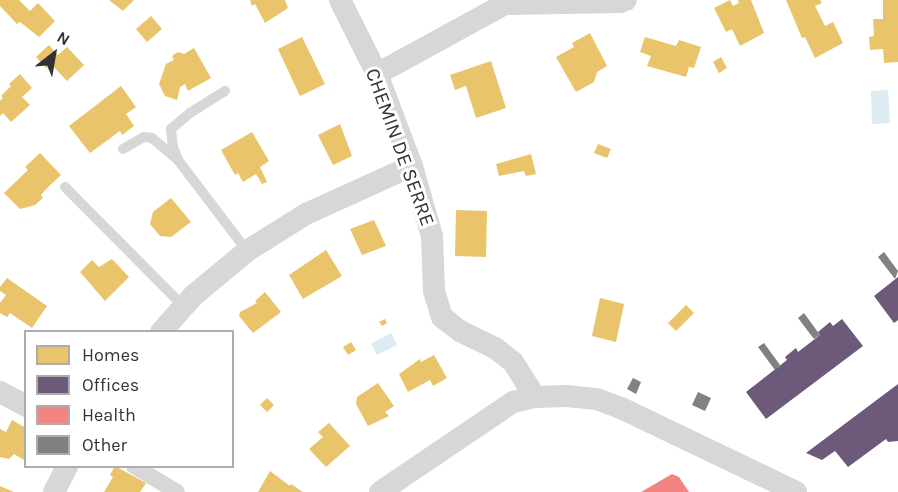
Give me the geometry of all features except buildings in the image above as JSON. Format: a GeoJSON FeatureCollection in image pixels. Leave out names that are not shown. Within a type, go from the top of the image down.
{"type":"FeatureCollection","features":[{"type":"Feature","properties":{"kind":"street","name":"CHEMIN DE SERRE"},"geometry":{"type":"LineString","coordinates":[[340,0],[376,74],[412,166],[432,236],[434,291],[442,317],[460,331],[495,348],[513,362],[535,397]]}},
{"type":"Feature","properties":{"kind":"street"},"geometry":{"type":"LineString","coordinates":[[376,74],[505,4],[620,2],[626,0]]}},
{"type":"Feature","properties":{"kind":"street"},"geometry":{"type":"LineString","coordinates":[[163,330],[183,307],[247,250],[306,214],[412,166]]}},
{"type":"Feature","properties":{"kind":"street"},"geometry":{"type":"LineString","coordinates":[[0,392],[24,405]]}},
{"type":"Feature","properties":{"kind":"street"},"geometry":{"type":"LineString","coordinates":[[380,492],[487,417],[513,402],[535,397],[567,396],[605,402],[685,437],[796,492]]}},
{"type":"Feature","properties":{"kind":"street"},"geometry":{"type":"LineString","coordinates":[[54,492],[66,468]]}},
{"type":"Feature","properties":{"kind":"street"},"geometry":{"type":"LineString","coordinates":[[137,468],[177,492]]}},
{"type":"Feature","properties":{"kind":"lane"},"geometry":{"type":"LineString","coordinates":[[178,160],[171,129],[190,113],[225,92]]}},
{"type":"Feature","properties":{"kind":"lane"},"geometry":{"type":"LineString","coordinates":[[123,148],[144,137],[152,138],[178,160],[247,250]]}},
{"type":"Feature","properties":{"kind":"lane"},"geometry":{"type":"LineString","coordinates":[[65,187],[183,307]]}},
{"type":"Feature","properties":{"kind":"shaded area"},"geometry":{"type":"Polygon","coordinates":[[[888,90],[890,123],[872,124],[871,91],[888,90]]]}},
{"type":"Feature","properties":{"kind":"shaded area"},"geometry":{"type":"Polygon","coordinates":[[[391,333],[397,345],[377,355],[371,344],[391,333]]]}}]}
